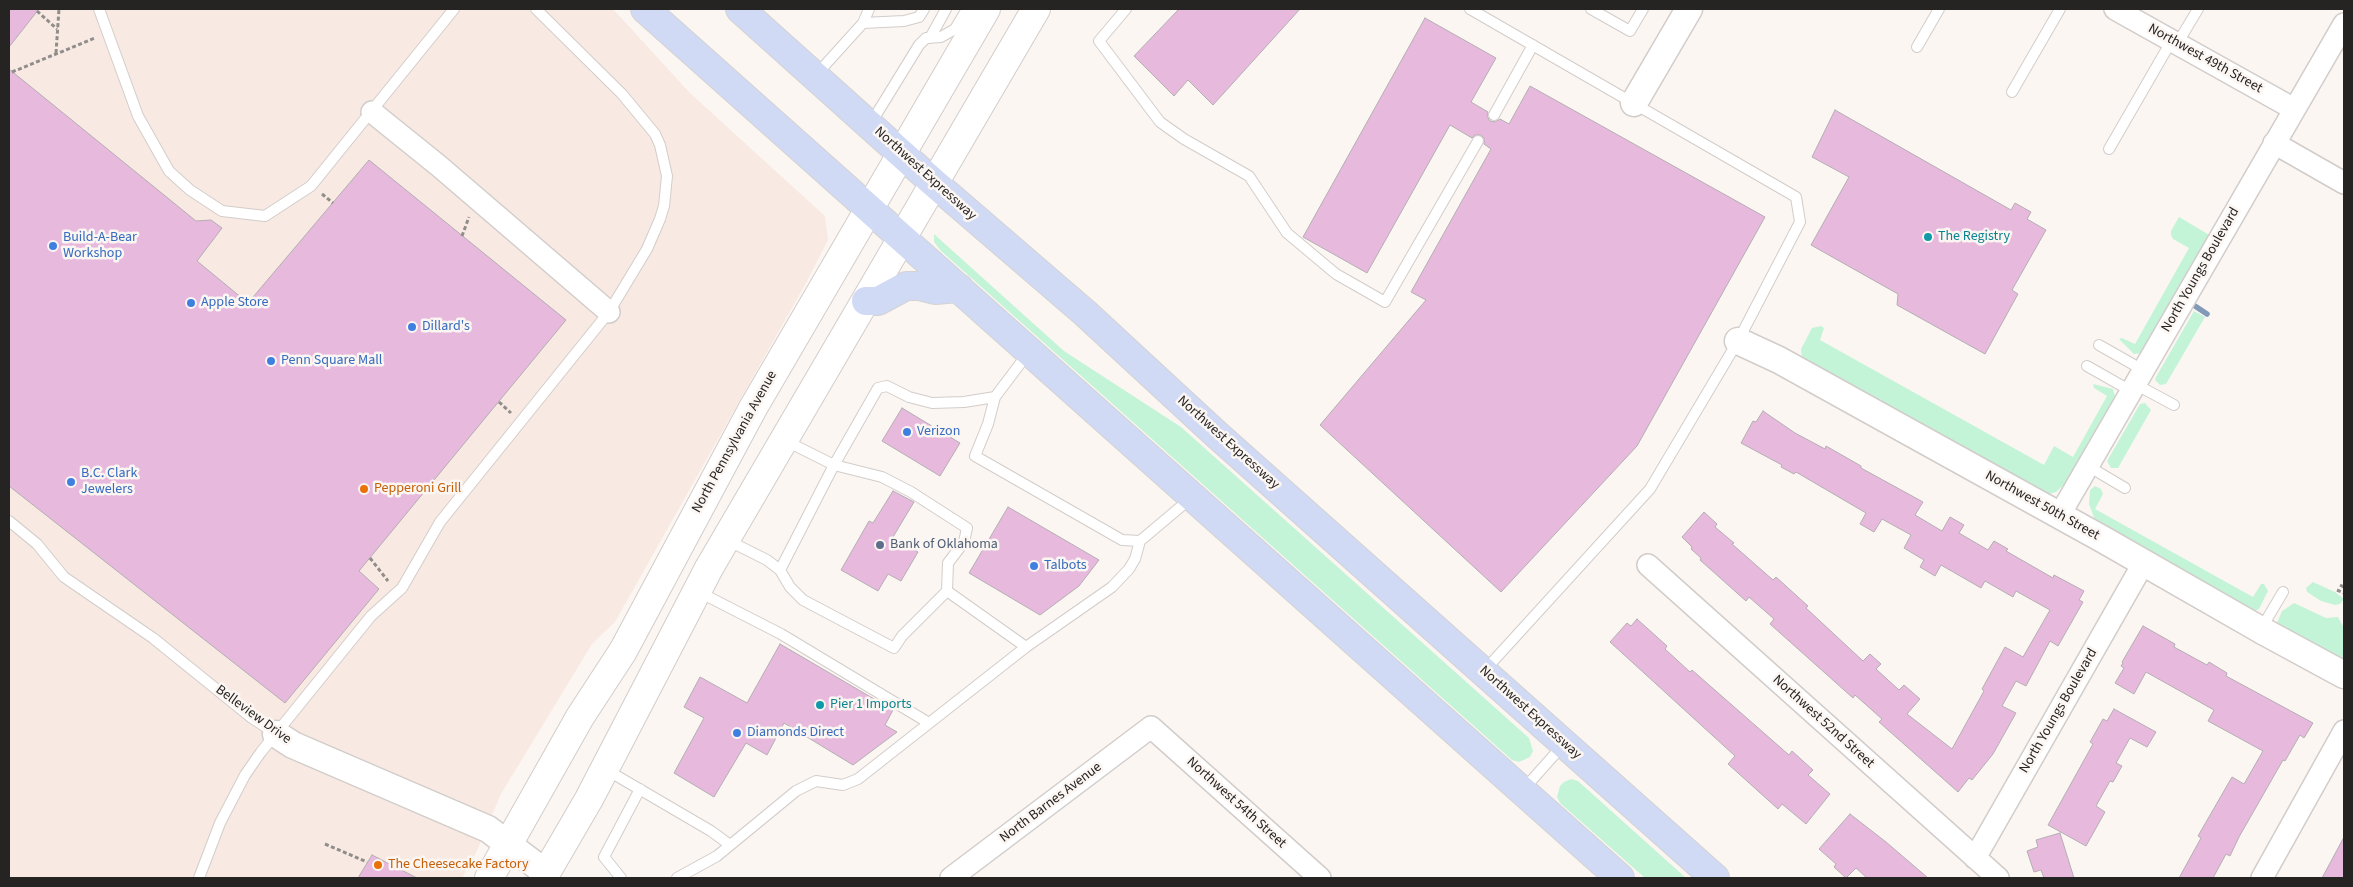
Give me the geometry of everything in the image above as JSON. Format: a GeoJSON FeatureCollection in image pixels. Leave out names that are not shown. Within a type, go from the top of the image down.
{"type":"FeatureCollection","features":[{"type":"Feature","properties":{"kind":"highway"},"geometry":{"type":"LineString","coordinates":[[646,9],[1620,878]]}},
{"type":"Feature","properties":{"kind":"highway","name":"Northwest Expressway"},"geometry":{"type":"LineString","coordinates":[[740,9],[934,184],[1085,313],[1216,434],[1715,878]]}},
{"type":"Feature","properties":{"kind":"highway"},"geometry":{"type":"LineString","coordinates":[[866,300],[878,300],[906,286],[919,286],[935,290],[959,288]]}},
{"type":"Feature","properties":{"kind":"main road","name":"North Pennsylvania Avenue"},"geometry":{"type":"LineString","coordinates":[[489,878],[580,717],[623,651],[753,408],[986,9]]}},
{"type":"Feature","properties":{"kind":"main road"},"geometry":{"type":"LineString","coordinates":[[547,876],[726,539],[1036,9]]}},
{"type":"Feature","properties":{"kind":"main road"},"geometry":{"type":"LineString","coordinates":[[506,878],[508,844]]}},
{"type":"Feature","properties":{"kind":"street"},"geometry":{"type":"LineString","coordinates":[[1634,103],[1689,9]]}},
{"type":"Feature","properties":{"kind":"street","name":"Northwest 49th Street"},"geometry":{"type":"LineString","coordinates":[[2115,9],[2294,109]]}},
{"type":"Feature","properties":{"kind":"street","name":"North Youngs Boulevard"},"geometry":{"type":"LineString","coordinates":[[2059,516],[2344,24]]}},
{"type":"Feature","properties":{"kind":"street"},"geometry":{"type":"LineString","coordinates":[[372,112],[439,166],[609,312]]}},
{"type":"Feature","properties":{"kind":"street"},"geometry":{"type":"LineString","coordinates":[[2274,144],[2344,183]]}},
{"type":"Feature","properties":{"kind":"street","name":"Northwest 50th Street"},"geometry":{"type":"LineString","coordinates":[[1738,342],[1779,360],[2344,675]]}},
{"type":"Feature","properties":{"kind":"street","name":"North Youngs Boulevard"},"geometry":{"type":"LineString","coordinates":[[1975,858],[2143,564]]}},
{"type":"Feature","properties":{"kind":"street","name":"Northwest 52nd Street"},"geometry":{"type":"LineString","coordinates":[[1648,565],[1998,878]]}},
{"type":"Feature","properties":{"kind":"street","name":"North Barnes Avenue"},"geometry":{"type":"LineString","coordinates":[[951,878],[1151,728]]}},
{"type":"Feature","properties":{"kind":"street","name":"Northwest 54th Street"},"geometry":{"type":"LineString","coordinates":[[1151,728],[1320,878]]}},
{"type":"Feature","properties":{"kind":"street"},"geometry":{"type":"LineString","coordinates":[[2262,878],[2344,730]]}},
{"type":"Feature","properties":{"kind":"street","name":"Belleview Drive"},"geometry":{"type":"LineString","coordinates":[[276,734],[292,745],[488,829],[547,876]]}},
{"type":"Feature","properties":{"kind":"lane"},"geometry":{"type":"LineString","coordinates":[[99,9],[138,116],[165,164],[190,190],[222,211],[265,216],[311,186],[454,9]]}},
{"type":"Feature","properties":{"kind":"lane"},"geometry":{"type":"LineString","coordinates":[[199,878],[220,823],[245,775],[371,616],[402,588],[440,522],[609,312],[648,249],[660,220],[666,195],[667,176],[664,160],[655,134],[640,114],[536,9]]}},
{"type":"Feature","properties":{"kind":"lane"},"geometry":{"type":"LineString","coordinates":[[815,76],[863,23],[869,9]]}},
{"type":"Feature","properties":{"kind":"lane"},"geometry":{"type":"LineString","coordinates":[[863,23],[918,17],[924,9]]}},
{"type":"Feature","properties":{"kind":"lane"},"geometry":{"type":"LineString","coordinates":[[930,38],[946,9]]}},
{"type":"Feature","properties":{"kind":"lane"},"geometry":{"type":"LineString","coordinates":[[870,125],[919,45],[926,38],[941,37],[955,30],[967,9]]}},
{"type":"Feature","properties":{"kind":"lane"},"geometry":{"type":"LineString","coordinates":[[1126,9],[1099,41],[1160,122],[1184,139],[1249,176],[1287,233],[1336,274],[1385,302],[1478,142]]}},
{"type":"Feature","properties":{"kind":"lane"},"geometry":{"type":"LineString","coordinates":[[1470,9],[1796,197],[1800,222],[1738,342],[1650,489],[1484,672]]}},
{"type":"Feature","properties":{"kind":"lane"},"geometry":{"type":"LineString","coordinates":[[1590,9],[1630,31],[1643,9]]}},
{"type":"Feature","properties":{"kind":"lane"},"geometry":{"type":"LineString","coordinates":[[1917,47],[1939,9]]}},
{"type":"Feature","properties":{"kind":"lane"},"geometry":{"type":"LineString","coordinates":[[2012,92],[2060,9]]}},
{"type":"Feature","properties":{"kind":"lane"},"geometry":{"type":"LineString","coordinates":[[2108,149],[2175,42],[2198,9]]}},
{"type":"Feature","properties":{"kind":"lane"},"geometry":{"type":"LineString","coordinates":[[1494,115],[1533,45]]}},
{"type":"Feature","properties":{"kind":"lane"},"geometry":{"type":"LineString","coordinates":[[2099,345],[2136,382]]}},
{"type":"Feature","properties":{"kind":"lane"},"geometry":{"type":"LineString","coordinates":[[1030,351],[995,397],[975,456],[1122,540],[1140,541]]}},
{"type":"Feature","properties":{"kind":"lane"},"geometry":{"type":"LineString","coordinates":[[2087,366],[2136,382],[2174,405]]}},
{"type":"Feature","properties":{"kind":"lane"},"geometry":{"type":"LineString","coordinates":[[780,570],[834,465],[878,388],[887,386],[909,397],[932,403],[964,402],[995,397]]}},
{"type":"Feature","properties":{"kind":"lane"},"geometry":{"type":"LineString","coordinates":[[726,539],[767,560],[780,570],[790,587],[803,600],[894,648],[908,630],[947,591],[948,563],[964,542],[967,528],[911,492],[882,477],[834,465],[785,440]]}},
{"type":"Feature","properties":{"kind":"lane"},"geometry":{"type":"LineString","coordinates":[[2088,466],[2125,488]]}},
{"type":"Feature","properties":{"kind":"lane"},"geometry":{"type":"LineString","coordinates":[[677,878],[717,856],[796,791],[816,781],[843,785],[858,779],[1026,647],[1112,587],[1129,569],[1135,559],[1140,541],[1193,497]]}},
{"type":"Feature","properties":{"kind":"lane","name":"Belleview Drive"},"geometry":{"type":"LineString","coordinates":[[9,521],[37,544],[64,577],[153,638],[252,718],[276,734]]}},
{"type":"Feature","properties":{"kind":"lane"},"geometry":{"type":"LineString","coordinates":[[697,591],[781,634],[929,723]]}},
{"type":"Feature","properties":{"kind":"lane"},"geometry":{"type":"LineString","coordinates":[[947,591],[1026,647]]}},
{"type":"Feature","properties":{"kind":"lane"},"geometry":{"type":"LineString","coordinates":[[2261,630],[2283,592]]}},
{"type":"Feature","properties":{"kind":"lane"},"geometry":{"type":"LineString","coordinates":[[1522,791],[1564,743]]}},
{"type":"Feature","properties":{"kind":"lane"},"geometry":{"type":"LineString","coordinates":[[604,769],[711,831],[730,845]]}},
{"type":"Feature","properties":{"kind":"lane"},"geometry":{"type":"LineString","coordinates":[[621,878],[604,857],[640,789]]}},
{"type":"Feature","properties":{"kind":"path"},"geometry":{"type":"LineString","coordinates":[[56,53],[59,9]]}},
{"type":"Feature","properties":{"kind":"path"},"geometry":{"type":"LineString","coordinates":[[37,11],[58,29]]}},
{"type":"Feature","properties":{"kind":"path"},"geometry":{"type":"LineString","coordinates":[[12,72],[107,33]]}},
{"type":"Feature","properties":{"kind":"path"},"geometry":{"type":"LineString","coordinates":[[370,558],[386,580],[402,588]]}},
{"type":"Feature","properties":{"kind":"path"},"geometry":{"type":"LineString","coordinates":[[2340,585],[2344,587]]}},
{"type":"Feature","properties":{"kind":"path"},"geometry":{"type":"LineString","coordinates":[[2337,590],[2344,593]]}},
{"type":"Feature","properties":{"kind":"path"},"geometry":{"type":"LineString","coordinates":[[326,844],[367,862]]}},
{"type":"Feature","properties":{"kind":"shaded area"},"geometry":{"type":"Polygon","coordinates":[[[9,9],[613,9],[690,93],[825,216],[828,240],[806,283],[615,622],[592,644],[501,794],[476,853],[462,878],[9,878],[9,9]]]}},
{"type":"Feature","properties":{"kind":"green space"},"geometry":{"type":"Polygon","coordinates":[[[2179,217],[2211,236],[2142,353],[2134,354],[2119,339],[2122,338],[2135,344],[2189,248],[2173,239],[2171,235],[2171,231],[2179,217]]]}},
{"type":"Feature","properties":{"kind":"green space"},"geometry":{"type":"Polygon","coordinates":[[[934,234],[1064,351],[1181,427],[1529,738],[1533,751],[1530,757],[1519,762],[1512,760],[941,251],[934,242],[934,234]]]}},
{"type":"Feature","properties":{"kind":"green space"},"geometry":{"type":"Polygon","coordinates":[[[2194,311],[2205,317],[2166,384],[2160,385],[2155,380],[2156,377],[2194,311]]]}},
{"type":"Feature","properties":{"kind":"green space"},"geometry":{"type":"Polygon","coordinates":[[[1821,326],[1824,328],[1820,340],[2044,465],[2054,446],[2073,457],[2107,396],[2094,388],[2093,384],[2113,389],[2116,399],[2069,480],[2056,492],[2045,495],[1802,360],[1801,349],[1812,328],[1821,326]]]}},
{"type":"Feature","properties":{"kind":"green space"},"geometry":{"type":"Polygon","coordinates":[[[2145,403],[2151,410],[2118,468],[2111,468],[2107,461],[2140,404],[2145,403]]]}},
{"type":"Feature","properties":{"kind":"green space"},"geometry":{"type":"Polygon","coordinates":[[[2095,486],[2101,489],[2103,494],[2095,509],[2253,597],[2261,584],[2264,584],[2268,591],[2259,609],[2252,612],[2095,520],[2089,504],[2090,490],[2095,486]]]}},
{"type":"Feature","properties":{"kind":"green space"},"geometry":{"type":"Polygon","coordinates":[[[2313,582],[2335,592],[2344,599],[2340,604],[2335,605],[2321,601],[2307,592],[2306,588],[2313,582]]]}},
{"type":"Feature","properties":{"kind":"green space"},"geometry":{"type":"Polygon","coordinates":[[[2294,603],[2326,618],[2338,617],[2344,628],[2344,664],[2279,627],[2277,623],[2282,611],[2294,603]]]}},
{"type":"Feature","properties":{"kind":"green space"},"geometry":{"type":"Polygon","coordinates":[[[1571,779],[1578,781],[1686,878],[1645,878],[1560,803],[1557,797],[1560,786],[1571,779]]]}},
{"type":"Feature","properties":{"kind":"building"},"geometry":{"type":"Polygon","coordinates":[[[9,9],[39,9],[9,47],[9,9]]]}},
{"type":"Feature","properties":{"kind":"building"},"geometry":{"type":"Polygon","coordinates":[[[1179,9],[1300,9],[1213,105],[1188,80],[1174,96],[1134,56],[1179,9]]]}},
{"type":"Feature","properties":{"kind":"building"},"geometry":{"type":"Polygon","coordinates":[[[1425,18],[1496,58],[1471,102],[1488,112],[1487,116],[1490,121],[1495,122],[1500,119],[1509,124],[1530,86],[1765,217],[1637,446],[1501,592],[1320,425],[1426,300],[1411,292],[1491,149],[1484,144],[1484,138],[1481,135],[1475,135],[1472,138],[1450,125],[1367,273],[1303,237],[1425,18]]]}},
{"type":"Feature","properties":{"kind":"building","name":"Penn Square Mall"},"geometry":{"type":"Polygon","coordinates":[[[9,69],[196,221],[211,220],[222,228],[197,261],[248,303],[369,160],[566,320],[359,571],[379,589],[285,703],[9,486],[9,69]]]}},
{"type":"Feature","properties":{"kind":"building","name":"The Registry"},"geometry":{"type":"Polygon","coordinates":[[[1835,110],[2011,210],[2015,203],[2031,212],[2027,219],[2046,230],[2012,290],[2018,294],[1985,354],[1897,305],[1898,294],[1811,245],[1849,177],[1812,157],[1835,110]]]}},
{"type":"Feature","properties":{"kind":"building"},"geometry":{"type":"Polygon","coordinates":[[[902,408],[960,443],[940,476],[882,441],[902,408]]]}},
{"type":"Feature","properties":{"kind":"building"},"geometry":{"type":"Polygon","coordinates":[[[1763,411],[1795,433],[1825,449],[1826,446],[1861,466],[1861,468],[1923,502],[1915,515],[1942,531],[1950,517],[1964,525],[1959,533],[1988,550],[1994,541],[2008,549],[2006,551],[2053,578],[2054,575],[2084,591],[2079,600],[2083,602],[2058,646],[2050,641],[2026,686],[2016,681],[2002,706],[2016,713],[1993,754],[1972,780],[1969,778],[1958,792],[1879,722],[1882,719],[1855,695],[1853,698],[1770,624],[1774,619],[1749,597],[1746,601],[1700,560],[1701,558],[1682,537],[1704,512],[1717,524],[1715,527],[1734,543],[1732,544],[1773,580],[1776,577],[1863,661],[1870,654],[1881,664],[1876,669],[1899,690],[1904,685],[1920,699],[1907,714],[1952,749],[1984,691],[1982,689],[2005,647],[2023,657],[2050,610],[2016,591],[2013,597],[1985,581],[1981,588],[1941,565],[1935,576],[1920,567],[1924,560],[1904,548],[1911,535],[1882,519],[1874,532],[1860,524],[1866,513],[1796,472],[1794,474],[1781,467],[1782,465],[1741,443],[1753,421],[1756,422],[1763,411]]]}},
{"type":"Feature","properties":{"kind":"building","name":"Bank of Oklahoma"},"geometry":{"type":"Polygon","coordinates":[[[893,491],[914,502],[893,537],[918,552],[901,581],[888,574],[878,591],[841,570],[869,521],[873,523],[893,491]]]}},
{"type":"Feature","properties":{"kind":"building"},"geometry":{"type":"Polygon","coordinates":[[[1008,507],[1099,560],[1079,586],[1040,615],[969,573],[1008,507]]]}},
{"type":"Feature","properties":{"kind":"building"},"geometry":{"type":"Polygon","coordinates":[[[1637,619],[1667,646],[1665,649],[1690,672],[1692,670],[1789,755],[1792,751],[1813,770],[1808,775],[1830,794],[1806,824],[1782,804],[1778,809],[1728,764],[1735,756],[1610,642],[1627,623],[1631,626],[1637,619]]]}},
{"type":"Feature","properties":{"kind":"building"},"geometry":{"type":"Polygon","coordinates":[[[2143,626],[2175,644],[2174,647],[2207,665],[2209,662],[2227,673],[2226,676],[2313,723],[2304,738],[2300,735],[2285,761],[2283,760],[2230,856],[2226,854],[2213,878],[2179,878],[2201,838],[2198,836],[2232,777],[2244,784],[2263,751],[2208,721],[2214,710],[2146,672],[2134,694],[2115,683],[2124,668],[2121,666],[2122,662],[2143,626]]]}},
{"type":"Feature","properties":{"kind":"building"},"geometry":{"type":"Polygon","coordinates":[[[780,644],[893,710],[885,725],[897,732],[853,765],[784,723],[767,755],[746,743],[714,797],[674,773],[704,718],[684,707],[700,677],[747,703],[780,644]]]}},
{"type":"Feature","properties":{"kind":"building"},"geometry":{"type":"Polygon","coordinates":[[[2114,709],[2156,732],[2147,747],[2130,738],[2116,763],[2122,766],[2113,782],[2110,781],[2096,806],[2105,812],[2086,846],[2048,825],[2093,744],[2090,742],[2103,719],[2107,721],[2114,709]]]}},
{"type":"Feature","properties":{"kind":"building"},"geometry":{"type":"Polygon","coordinates":[[[1850,814],[1928,878],[1867,878],[1856,868],[1846,878],[1834,867],[1836,864],[1819,849],[1850,814]]]}},
{"type":"Feature","properties":{"kind":"building"},"geometry":{"type":"Polygon","coordinates":[[[2060,833],[2074,878],[2044,878],[2041,870],[2034,872],[2027,851],[2038,847],[2036,840],[2060,833]]]}},
{"type":"Feature","properties":{"kind":"building"},"geometry":{"type":"Polygon","coordinates":[[[2344,837],[2344,878],[2322,878],[2344,837]]]}},
{"type":"Feature","properties":{"kind":"building","name":"The Cheesecake Factory"},"geometry":{"type":"Polygon","coordinates":[[[372,855],[417,878],[358,878],[372,855]]]}},
{"type":"Feature","properties":{"kind":"waterway"},"geometry":{"type":"LineString","coordinates":[[2195,306],[2207,314]]}},
{"type":"Feature","properties":{"kind":"place","name":"The Registry"},"geometry":{"type":"Point","coordinates":[1928,237]}},
{"type":"Feature","properties":{"kind":"place","name":"Build-A-Bear Workshop"},"geometry":{"type":"Point","coordinates":[53,246]}},
{"type":"Feature","properties":{"kind":"place","name":"Apple Store"},"geometry":{"type":"Point","coordinates":[191,303]}},
{"type":"Feature","properties":{"kind":"place","name":"Dillard's"},"geometry":{"type":"Point","coordinates":[412,327]}},
{"type":"Feature","properties":{"kind":"place","name":"Penn Square Mall"},"geometry":{"type":"Point","coordinates":[271,361]}},
{"type":"Feature","properties":{"kind":"place","name":"Verizon"},"geometry":{"type":"Point","coordinates":[907,432]}},
{"type":"Feature","properties":{"kind":"place","name":"B.C. Clark Jewelers"},"geometry":{"type":"Point","coordinates":[71,482]}},
{"type":"Feature","properties":{"kind":"place","name":"Pepperoni Grill"},"geometry":{"type":"Point","coordinates":[364,489]}},
{"type":"Feature","properties":{"kind":"place","name":"Bank of Oklahoma"},"geometry":{"type":"Point","coordinates":[880,545]}},
{"type":"Feature","properties":{"kind":"place","name":"Talbots"},"geometry":{"type":"Point","coordinates":[1034,566]}},
{"type":"Feature","properties":{"kind":"place","name":"Pier 1 Imports"},"geometry":{"type":"Point","coordinates":[820,705]}},
{"type":"Feature","properties":{"kind":"place","name":"Diamonds Direct"},"geometry":{"type":"Point","coordinates":[737,733]}},
{"type":"Feature","properties":{"kind":"place","name":"The Cheesecake Factory"},"geometry":{"type":"Point","coordinates":[378,865]}}]}
